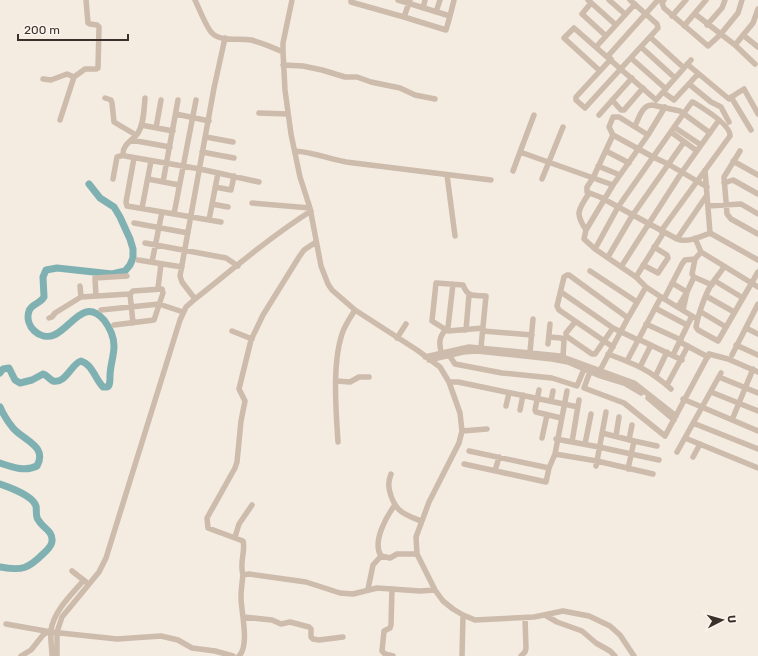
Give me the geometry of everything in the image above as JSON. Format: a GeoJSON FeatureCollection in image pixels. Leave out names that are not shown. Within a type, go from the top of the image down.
{"type":"FeatureCollection","features":[{"type":"Feature","properties":{"kind":"street"},"geometry":{"type":"LineString","coordinates":[[60,120],[74,77],[85,69],[98,68],[99,27],[88,23],[86,0]]}},
{"type":"Feature","properties":{"kind":"street"},"geometry":{"type":"LineString","coordinates":[[195,0],[211,33],[216,36],[260,42],[282,52]]}},
{"type":"Feature","properties":{"kind":"street"},"geometry":{"type":"LineString","coordinates":[[292,0],[282,52],[287,66],[288,114],[299,151],[300,177],[310,210],[322,272],[328,284],[335,293],[355,310],[399,335],[442,370],[453,382],[460,413],[467,430]]}},
{"type":"Feature","properties":{"kind":"street"},"geometry":{"type":"LineString","coordinates":[[398,0],[410,2],[423,8],[450,16]]}},
{"type":"Feature","properties":{"kind":"street"},"geometry":{"type":"LineString","coordinates":[[423,8],[425,0]]}},
{"type":"Feature","properties":{"kind":"street"},"geometry":{"type":"LineString","coordinates":[[436,12],[440,0]]}},
{"type":"Feature","properties":{"kind":"street"},"geometry":{"type":"LineString","coordinates":[[351,1],[446,30],[454,0]]}},
{"type":"Feature","properties":{"kind":"street"},"geometry":{"type":"LineString","coordinates":[[609,0],[625,14]]}},
{"type":"Feature","properties":{"kind":"street"},"geometry":{"type":"LineString","coordinates":[[596,47],[616,25],[633,2],[646,14],[658,26],[658,28],[622,69],[585,108],[576,100],[576,97],[600,71],[609,58],[646,14],[658,0]]}},
{"type":"Feature","properties":{"kind":"street"},"geometry":{"type":"LineString","coordinates":[[664,0],[662,6],[708,46],[720,35],[738,13],[742,0]]}},
{"type":"Feature","properties":{"kind":"street"},"geometry":{"type":"LineString","coordinates":[[672,16],[686,0]]}},
{"type":"Feature","properties":{"kind":"street"},"geometry":{"type":"LineString","coordinates":[[684,26],[706,0]]}},
{"type":"Feature","properties":{"kind":"street"},"geometry":{"type":"LineString","coordinates":[[707,25],[722,8],[725,0]]}},
{"type":"Feature","properties":{"kind":"street"},"geometry":{"type":"LineString","coordinates":[[606,36],[582,14],[589,1],[616,25]]}},
{"type":"Feature","properties":{"kind":"street"},"geometry":{"type":"LineString","coordinates":[[404,18],[410,2]]}},
{"type":"Feature","properties":{"kind":"street"},"geometry":{"type":"LineString","coordinates":[[734,45],[753,24],[758,9]]}},
{"type":"Feature","properties":{"kind":"street"},"geometry":{"type":"LineString","coordinates":[[695,14],[755,64]]}},
{"type":"Feature","properties":{"kind":"street"},"geometry":{"type":"LineString","coordinates":[[600,71],[564,38],[574,28],[656,100],[688,64]]}},
{"type":"Feature","properties":{"kind":"street"},"geometry":{"type":"LineString","coordinates":[[743,34],[758,47]]}},
{"type":"Feature","properties":{"kind":"street"},"geometry":{"type":"LineString","coordinates":[[650,37],[688,64],[729,99],[744,89],[758,114]]}},
{"type":"Feature","properties":{"kind":"street"},"geometry":{"type":"LineString","coordinates":[[195,298],[180,279],[202,152],[225,38]]}},
{"type":"Feature","properties":{"kind":"street"},"geometry":{"type":"LineString","coordinates":[[641,47],[675,78]]}},
{"type":"Feature","properties":{"kind":"street"},"geometry":{"type":"LineString","coordinates":[[631,58],[674,100],[698,74]]}},
{"type":"Feature","properties":{"kind":"street"},"geometry":{"type":"LineString","coordinates":[[287,66],[312,68],[345,77],[357,77],[371,82],[400,88],[415,95],[435,99]]}},
{"type":"Feature","properties":{"kind":"street"},"geometry":{"type":"LineString","coordinates":[[43,79],[51,80],[67,74],[74,77]]}},
{"type":"Feature","properties":{"kind":"street"},"geometry":{"type":"LineString","coordinates":[[599,115],[632,78]]}},
{"type":"Feature","properties":{"kind":"street"},"geometry":{"type":"LineString","coordinates":[[689,84],[711,102],[721,107],[729,122]]}},
{"type":"Feature","properties":{"kind":"street"},"geometry":{"type":"LineString","coordinates":[[612,100],[620,110],[624,110],[643,88]]}},
{"type":"Feature","properties":{"kind":"street"},"geometry":{"type":"LineString","coordinates":[[105,98],[112,101],[114,122],[136,135]]}},
{"type":"Feature","properties":{"kind":"street"},"geometry":{"type":"LineString","coordinates":[[124,155],[124,148],[136,135],[141,125],[145,98]]}},
{"type":"Feature","properties":{"kind":"street"},"geometry":{"type":"LineString","coordinates":[[732,98],[751,130]]}},
{"type":"Feature","properties":{"kind":"street"},"geometry":{"type":"LineString","coordinates":[[156,128],[161,100]]}},
{"type":"Feature","properties":{"kind":"street"},"geometry":{"type":"LineString","coordinates":[[163,182],[178,100]]}},
{"type":"Feature","properties":{"kind":"street"},"geometry":{"type":"LineString","coordinates":[[174,214],[196,100]]}},
{"type":"Feature","properties":{"kind":"street"},"geometry":{"type":"LineString","coordinates":[[595,249],[618,207],[692,102],[705,109],[719,120],[729,131],[730,136],[662,232],[636,277]]}},
{"type":"Feature","properties":{"kind":"street"},"geometry":{"type":"LineString","coordinates":[[635,126],[643,110],[647,106],[652,105],[665,107],[684,113],[710,133]]}},
{"type":"Feature","properties":{"kind":"street"},"geometry":{"type":"LineString","coordinates":[[665,107],[648,135],[613,185],[586,230],[584,237],[585,241],[663,298],[695,318],[697,329],[718,341],[758,272]]}},
{"type":"Feature","properties":{"kind":"street"},"geometry":{"type":"LineString","coordinates":[[260,112],[288,114]]}},
{"type":"Feature","properties":{"kind":"street"},"geometry":{"type":"LineString","coordinates":[[176,114],[209,121]]}},
{"type":"Feature","properties":{"kind":"street"},"geometry":{"type":"LineString","coordinates":[[513,171],[534,115]]}},
{"type":"Feature","properties":{"kind":"street"},"geometry":{"type":"LineString","coordinates":[[648,135],[619,117],[614,116],[609,126],[613,135],[668,164],[707,187]]}},
{"type":"Feature","properties":{"kind":"street"},"geometry":{"type":"LineString","coordinates":[[621,266],[682,172],[719,120]]}},
{"type":"Feature","properties":{"kind":"street"},"geometry":{"type":"LineString","coordinates":[[141,125],[173,131]]}},
{"type":"Feature","properties":{"kind":"street"},"geometry":{"type":"LineString","coordinates":[[542,179],[563,127]]}},
{"type":"Feature","properties":{"kind":"street"},"geometry":{"type":"LineString","coordinates":[[672,130],[684,142],[697,151]]}},
{"type":"Feature","properties":{"kind":"street"},"geometry":{"type":"LineString","coordinates":[[672,130],[701,145]]}},
{"type":"Feature","properties":{"kind":"street"},"geometry":{"type":"LineString","coordinates":[[613,135],[593,178],[586,189],[589,193],[605,200],[632,216],[677,239],[681,240],[695,238],[710,233],[758,260]]}},
{"type":"Feature","properties":{"kind":"street"},"geometry":{"type":"LineString","coordinates":[[206,137],[233,142]]}},
{"type":"Feature","properties":{"kind":"street"},"geometry":{"type":"LineString","coordinates":[[131,140],[170,147]]}},
{"type":"Feature","properties":{"kind":"street"},"geometry":{"type":"LineString","coordinates":[[608,257],[632,216],[684,142]]}},
{"type":"Feature","properties":{"kind":"street"},"geometry":{"type":"LineString","coordinates":[[299,151],[346,162],[491,180]]}},
{"type":"Feature","properties":{"kind":"street"},"geometry":{"type":"LineString","coordinates":[[606,151],[629,163]]}},
{"type":"Feature","properties":{"kind":"street"},"geometry":{"type":"LineString","coordinates":[[740,151],[724,175],[728,216],[758,233]]}},
{"type":"Feature","properties":{"kind":"street"},"geometry":{"type":"LineString","coordinates":[[202,152],[234,158]]}},
{"type":"Feature","properties":{"kind":"street"},"geometry":{"type":"LineString","coordinates":[[520,152],[613,185]]}},
{"type":"Feature","properties":{"kind":"street"},"geometry":{"type":"LineString","coordinates":[[113,179],[117,157],[124,155],[259,182]]}},
{"type":"Feature","properties":{"kind":"street"},"geometry":{"type":"LineString","coordinates":[[134,158],[126,204],[128,206],[221,222]]}},
{"type":"Feature","properties":{"kind":"street"},"geometry":{"type":"LineString","coordinates":[[142,208],[151,161]]}},
{"type":"Feature","properties":{"kind":"street"},"geometry":{"type":"LineString","coordinates":[[733,161],[758,175]]}},
{"type":"Feature","properties":{"kind":"street"},"geometry":{"type":"LineString","coordinates":[[598,166],[620,175]]}},
{"type":"Feature","properties":{"kind":"street"},"geometry":{"type":"LineString","coordinates":[[705,170],[710,233]]}},
{"type":"Feature","properties":{"kind":"street"},"geometry":{"type":"LineString","coordinates":[[209,220],[218,173]]}},
{"type":"Feature","properties":{"kind":"street"},"geometry":{"type":"LineString","coordinates":[[447,175],[455,236]]}},
{"type":"Feature","properties":{"kind":"street"},"geometry":{"type":"LineString","coordinates":[[215,188],[231,190],[234,176]]}},
{"type":"Feature","properties":{"kind":"street"},"geometry":{"type":"LineString","coordinates":[[148,179],[179,185]]}},
{"type":"Feature","properties":{"kind":"street"},"geometry":{"type":"LineString","coordinates":[[724,183],[733,180],[758,194]]}},
{"type":"Feature","properties":{"kind":"street"},"geometry":{"type":"LineString","coordinates":[[586,230],[578,213],[589,193]]}},
{"type":"Feature","properties":{"kind":"street"},"geometry":{"type":"LineString","coordinates":[[677,239],[708,195]]}},
{"type":"Feature","properties":{"kind":"street"},"geometry":{"type":"LineString","coordinates":[[252,203],[310,210]]}},
{"type":"Feature","properties":{"kind":"street"},"geometry":{"type":"LineString","coordinates":[[212,204],[228,206]]}},
{"type":"Feature","properties":{"kind":"street"},"geometry":{"type":"LineString","coordinates":[[708,206],[741,204],[758,214]]}},
{"type":"Feature","properties":{"kind":"street"},"geometry":{"type":"LineString","coordinates":[[21,656],[31,650],[43,635],[52,632],[62,617],[99,572],[106,558],[183,312],[186,307],[195,298],[310,210]]}},
{"type":"Feature","properties":{"kind":"street"},"geometry":{"type":"LineString","coordinates":[[152,262],[162,212]]}},
{"type":"Feature","properties":{"kind":"street"},"geometry":{"type":"LineString","coordinates":[[134,223],[188,233]]}},
{"type":"Feature","properties":{"kind":"street"},"geometry":{"type":"LineString","coordinates":[[695,238],[701,252],[758,287]]}},
{"type":"Feature","properties":{"kind":"street"},"geometry":{"type":"LineString","coordinates":[[239,656],[242,652],[244,643],[241,597],[241,565],[244,543],[242,540],[235,537],[208,528],[207,518],[237,462],[241,420],[245,401],[239,389],[252,339],[271,300],[299,257],[304,250],[316,242]]}},
{"type":"Feature","properties":{"kind":"street"},"geometry":{"type":"LineString","coordinates":[[145,243],[226,258],[238,266]]}},
{"type":"Feature","properties":{"kind":"street"},"geometry":{"type":"LineString","coordinates":[[643,265],[658,273],[668,258],[667,255],[654,247]]}},
{"type":"Feature","properties":{"kind":"street"},"geometry":{"type":"LineString","coordinates":[[680,308],[694,277],[692,272],[695,258],[701,252]]}},
{"type":"Feature","properties":{"kind":"street"},"geometry":{"type":"LineString","coordinates":[[627,361],[655,308],[663,298],[685,260],[695,258]]}},
{"type":"Feature","properties":{"kind":"street"},"geometry":{"type":"LineString","coordinates":[[138,260],[182,267]]}},
{"type":"Feature","properties":{"kind":"street"},"geometry":{"type":"LineString","coordinates":[[158,288],[161,264]]}},
{"type":"Feature","properties":{"kind":"street"},"geometry":{"type":"LineString","coordinates":[[673,356],[687,325],[701,312],[706,296],[724,267]]}},
{"type":"Feature","properties":{"kind":"street"},"geometry":{"type":"LineString","coordinates":[[590,271],[637,302]]}},
{"type":"Feature","properties":{"kind":"street"},"geometry":{"type":"LineString","coordinates":[[613,347],[575,322],[557,308],[564,277],[569,275],[628,318]]}},
{"type":"Feature","properties":{"kind":"street"},"geometry":{"type":"LineString","coordinates":[[96,296],[95,278],[127,276]]}},
{"type":"Feature","properties":{"kind":"street"},"geometry":{"type":"LineString","coordinates":[[694,277],[713,283],[743,298]]}},
{"type":"Feature","properties":{"kind":"street"},"geometry":{"type":"LineString","coordinates":[[466,330],[469,295],[462,285],[436,283],[432,322],[452,331],[483,329],[532,335]]}},
{"type":"Feature","properties":{"kind":"street"},"geometry":{"type":"LineString","coordinates":[[672,283],[687,292]]}},
{"type":"Feature","properties":{"kind":"street"},"geometry":{"type":"LineString","coordinates":[[442,354],[439,344],[443,332],[448,327],[453,284]]}},
{"type":"Feature","properties":{"kind":"street"},"geometry":{"type":"LineString","coordinates":[[80,286],[81,297]]}},
{"type":"Feature","properties":{"kind":"street"},"geometry":{"type":"LineString","coordinates":[[598,373],[646,286]]}},
{"type":"Feature","properties":{"kind":"street"},"geometry":{"type":"LineString","coordinates":[[48,318],[52,317],[55,313],[81,297],[130,294],[132,291],[160,288],[162,291],[154,320],[114,326]]}},
{"type":"Feature","properties":{"kind":"street"},"geometry":{"type":"LineString","coordinates":[[561,292],[613,328],[682,360]]}},
{"type":"Feature","properties":{"kind":"street"},"geometry":{"type":"LineString","coordinates":[[130,294],[133,323]]}},
{"type":"Feature","properties":{"kind":"street"},"geometry":{"type":"LineString","coordinates":[[469,295],[486,296],[481,347]]}},
{"type":"Feature","properties":{"kind":"street"},"geometry":{"type":"LineString","coordinates":[[706,296],[734,312]]}},
{"type":"Feature","properties":{"kind":"street"},"geometry":{"type":"LineString","coordinates":[[101,310],[159,304],[183,312]]}},
{"type":"Feature","properties":{"kind":"street"},"geometry":{"type":"LineString","coordinates":[[732,355],[746,328],[756,315],[758,304]]}},
{"type":"Feature","properties":{"kind":"street"},"geometry":{"type":"LineString","coordinates":[[655,308],[687,325]]}},
{"type":"Feature","properties":{"kind":"street"},"geometry":{"type":"LineString","coordinates":[[338,442],[336,381],[338,352],[346,325],[355,310]]}},
{"type":"Feature","properties":{"kind":"street"},"geometry":{"type":"LineString","coordinates":[[701,312],[726,327]]}},
{"type":"Feature","properties":{"kind":"street"},"geometry":{"type":"LineString","coordinates":[[530,352],[533,319]]}},
{"type":"Feature","properties":{"kind":"street"},"geometry":{"type":"LineString","coordinates":[[575,322],[566,333],[566,336],[592,354],[595,354],[613,328]]}},
{"type":"Feature","properties":{"kind":"street"},"geometry":{"type":"LineString","coordinates":[[399,335],[406,324]]}},
{"type":"Feature","properties":{"kind":"street"},"geometry":{"type":"LineString","coordinates":[[548,344],[550,324]]}},
{"type":"Feature","properties":{"kind":"street"},"geometry":{"type":"LineString","coordinates":[[646,324],[708,356],[728,360],[756,370],[745,388],[732,420]]}},
{"type":"Feature","properties":{"kind":"street"},"geometry":{"type":"LineString","coordinates":[[746,328],[758,334]]}},
{"type":"Feature","properties":{"kind":"street"},"geometry":{"type":"LineString","coordinates":[[232,331],[252,339]]}},
{"type":"Feature","properties":{"kind":"street"},"geometry":{"type":"LineString","coordinates":[[549,337],[561,338],[564,340],[563,357]]}},
{"type":"Feature","properties":{"kind":"street"},"geometry":{"type":"LineString","coordinates":[[640,367],[652,345]]}},
{"type":"Feature","properties":{"kind":"street"},"geometry":{"type":"LineString","coordinates":[[736,345],[758,355]]}},
{"type":"Feature","properties":{"kind":"street"},"geometry":{"type":"LineString","coordinates":[[608,354],[627,361],[656,375],[669,387],[688,346]]}},
{"type":"Feature","properties":{"kind":"street"},"geometry":{"type":"LineString","coordinates":[[427,358],[460,348],[481,347],[563,357],[588,369]]}},
{"type":"Feature","properties":{"kind":"street"},"geometry":{"type":"LineString","coordinates":[[442,354],[449,355],[477,351],[568,362],[598,373],[625,379],[634,383],[674,417]]}},
{"type":"Feature","properties":{"kind":"street"},"geometry":{"type":"LineString","coordinates":[[656,375],[667,352]]}},
{"type":"Feature","properties":{"kind":"street"},"geometry":{"type":"LineString","coordinates":[[449,355],[455,364],[502,373],[552,378],[577,386],[588,369]]}},
{"type":"Feature","properties":{"kind":"street"},"geometry":{"type":"LineString","coordinates":[[588,369],[584,388],[624,403],[665,436],[708,356]]}},
{"type":"Feature","properties":{"kind":"street"},"geometry":{"type":"LineString","coordinates":[[677,452],[720,375],[758,393]]}},
{"type":"Feature","properties":{"kind":"street"},"geometry":{"type":"LineString","coordinates":[[336,381],[350,382],[359,377],[369,377]]}},
{"type":"Feature","properties":{"kind":"street"},"geometry":{"type":"LineString","coordinates":[[453,382],[578,407]]}},
{"type":"Feature","properties":{"kind":"street"},"geometry":{"type":"LineString","coordinates":[[538,390],[536,412],[561,418]]}},
{"type":"Feature","properties":{"kind":"street"},"geometry":{"type":"LineString","coordinates":[[551,401],[553,391]]}},
{"type":"Feature","properties":{"kind":"street"},"geometry":{"type":"LineString","coordinates":[[464,464],[546,482],[549,468],[555,454],[556,439],[566,391]]}},
{"type":"Feature","properties":{"kind":"street"},"geometry":{"type":"LineString","coordinates":[[711,392],[758,412]]}},
{"type":"Feature","properties":{"kind":"street"},"geometry":{"type":"LineString","coordinates":[[506,406],[509,393]]}},
{"type":"Feature","properties":{"kind":"street"},"geometry":{"type":"LineString","coordinates":[[520,410],[523,395]]}},
{"type":"Feature","properties":{"kind":"street"},"geometry":{"type":"LineString","coordinates":[[572,442],[579,400]]}},
{"type":"Feature","properties":{"kind":"street"},"geometry":{"type":"LineString","coordinates":[[683,400],[758,431]]}},
{"type":"Feature","properties":{"kind":"street"},"geometry":{"type":"LineString","coordinates":[[596,464],[606,412]]}},
{"type":"Feature","properties":{"kind":"street"},"geometry":{"type":"LineString","coordinates":[[585,444],[591,414]]}},
{"type":"Feature","properties":{"kind":"street"},"geometry":{"type":"LineString","coordinates":[[542,438],[547,415]]}},
{"type":"Feature","properties":{"kind":"street"},"geometry":{"type":"LineString","coordinates":[[616,436],[619,417]]}},
{"type":"Feature","properties":{"kind":"street"},"geometry":{"type":"LineString","coordinates":[[693,423],[758,449]]}},
{"type":"Feature","properties":{"kind":"street"},"geometry":{"type":"LineString","coordinates":[[628,469],[631,454],[632,425]]}},
{"type":"Feature","properties":{"kind":"street"},"geometry":{"type":"LineString","coordinates":[[467,430],[487,429]]}},
{"type":"Feature","properties":{"kind":"street"},"geometry":{"type":"LineString","coordinates":[[467,430],[422,521],[416,537],[417,554],[434,590],[443,601],[470,619],[525,618],[555,612],[572,611],[589,616],[606,623],[620,635],[634,656]]}},
{"type":"Feature","properties":{"kind":"street"},"geometry":{"type":"LineString","coordinates":[[602,433],[657,446]]}},
{"type":"Feature","properties":{"kind":"street"},"geometry":{"type":"LineString","coordinates":[[685,438],[758,468]]}},
{"type":"Feature","properties":{"kind":"street"},"geometry":{"type":"LineString","coordinates":[[556,439],[659,460]]}},
{"type":"Feature","properties":{"kind":"street"},"geometry":{"type":"LineString","coordinates":[[693,457],[700,444]]}},
{"type":"Feature","properties":{"kind":"street"},"geometry":{"type":"LineString","coordinates":[[469,451],[549,468]]}},
{"type":"Feature","properties":{"kind":"street"},"geometry":{"type":"LineString","coordinates":[[555,454],[596,464],[653,474]]}},
{"type":"Feature","properties":{"kind":"street"},"geometry":{"type":"LineString","coordinates":[[495,471],[498,457]]}},
{"type":"Feature","properties":{"kind":"street"},"geometry":{"type":"LineString","coordinates":[[391,474],[388,485],[395,505],[403,513],[422,521]]}},
{"type":"Feature","properties":{"kind":"street"},"geometry":{"type":"LineString","coordinates":[[235,537],[240,524],[252,505]]}},
{"type":"Feature","properties":{"kind":"street"},"geometry":{"type":"LineString","coordinates":[[381,556],[378,548],[383,524],[386,517],[395,505]]}},
{"type":"Feature","properties":{"kind":"street"},"geometry":{"type":"LineString","coordinates":[[381,556],[390,558],[397,554],[417,554]]}},
{"type":"Feature","properties":{"kind":"street"},"geometry":{"type":"LineString","coordinates":[[368,589],[373,565],[381,556]]}},
{"type":"Feature","properties":{"kind":"street"},"geometry":{"type":"LineString","coordinates":[[72,571],[89,585]]}},
{"type":"Feature","properties":{"kind":"street"},"geometry":{"type":"LineString","coordinates":[[242,575],[249,574],[306,582],[340,593],[353,594],[368,589],[377,588],[420,591],[434,590]]}},
{"type":"Feature","properties":{"kind":"street"},"geometry":{"type":"LineString","coordinates":[[54,654],[52,632],[54,620],[64,603],[84,580]]}},
{"type":"Feature","properties":{"kind":"street"},"geometry":{"type":"LineString","coordinates":[[392,589],[391,625],[390,628],[384,631],[382,651],[383,653],[393,656]]}},
{"type":"Feature","properties":{"kind":"street"},"geometry":{"type":"LineString","coordinates":[[64,603],[70,607]]}},
{"type":"Feature","properties":{"kind":"street"},"geometry":{"type":"LineString","coordinates":[[462,656],[463,615]]}},
{"type":"Feature","properties":{"kind":"street"},"geometry":{"type":"LineString","coordinates":[[546,615],[556,622],[582,631],[596,643],[610,651],[614,656]]}},
{"type":"Feature","properties":{"kind":"street"},"geometry":{"type":"LineString","coordinates":[[243,616],[270,620],[281,624],[290,622],[309,627],[311,629],[311,637],[316,640],[343,637]]}},
{"type":"Feature","properties":{"kind":"street"},"geometry":{"type":"LineString","coordinates":[[521,656],[525,652],[526,648],[525,618]]}},
{"type":"Feature","properties":{"kind":"street"},"geometry":{"type":"LineString","coordinates":[[6,624],[52,632],[117,639],[161,636],[178,640],[192,648],[215,651],[233,656]]}},
{"type":"Feature","properties":{"kind":"waterway"},"geometry":{"type":"LineString","coordinates":[[0,373],[3,369],[9,368],[15,380],[20,383],[32,380],[43,374],[53,381],[58,381],[65,377],[74,366],[81,361],[91,369],[103,387],[109,386],[114,350],[113,339],[106,323],[97,314],[90,312],[84,313],[54,335],[49,336],[43,336],[34,331],[28,317],[30,309],[44,297],[43,277],[46,270],[57,268],[112,274],[125,271],[130,265],[133,258],[133,249],[120,217],[114,207],[100,198],[89,184]]}},
{"type":"Feature","properties":{"kind":"waterway"},"geometry":{"type":"LineString","coordinates":[[0,407],[13,428],[37,448],[40,459],[37,466],[28,469],[0,463]]}},
{"type":"Feature","properties":{"kind":"waterway"},"geometry":{"type":"LineString","coordinates":[[0,484],[26,495],[34,502],[38,519],[52,538],[51,545],[48,549],[29,566],[19,569],[0,567]]}}]}
